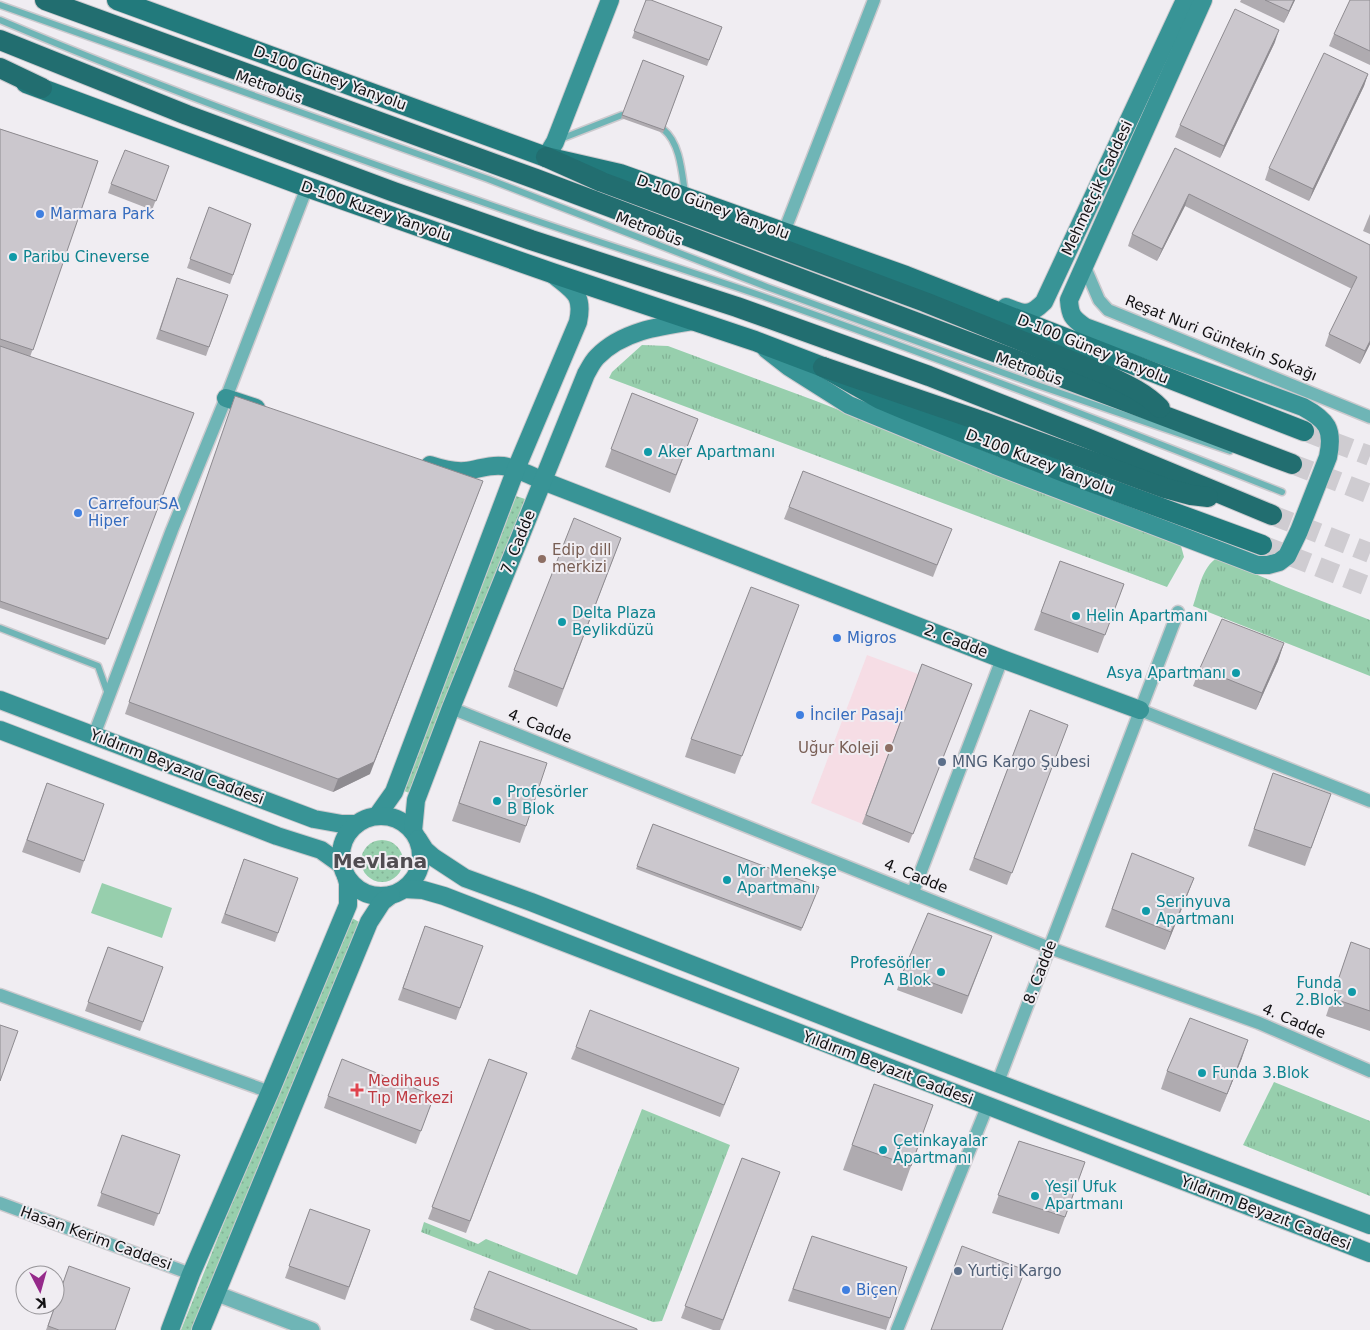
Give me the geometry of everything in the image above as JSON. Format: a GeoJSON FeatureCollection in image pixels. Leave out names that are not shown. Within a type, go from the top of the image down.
{"type":"FeatureCollection","features":[{"type":"Feature","properties":{"kind":"highway"},"geometry":{"type":"LineString","coordinates":[[45,0],[564,190],[1292,464]]}},
{"type":"Feature","properties":{"kind":"highway"},"geometry":{"type":"LineString","coordinates":[[0,40],[140,98],[376,186],[531,240],[737,307],[929,376],[1089,439],[1272,515]]}},
{"type":"Feature","properties":{"kind":"highway"},"geometry":{"type":"LineString","coordinates":[[0,68],[42,88]]}},
{"type":"Feature","properties":{"kind":"highway"},"geometry":{"type":"LineString","coordinates":[[551,149],[602,182],[925,302],[1109,376],[1132,387],[1152,400],[1170,418]]}},
{"type":"Feature","properties":{"kind":"highway"},"geometry":{"type":"LineString","coordinates":[[823,367],[984,422],[1165,488],[1191,495],[1232,499]]}},
{"type":"Feature","properties":{"kind":"main road","name":"D-100 Güney Yanyolu"},"geometry":{"type":"LineString","coordinates":[[117,0],[686,196],[969,299],[1165,378],[1304,431]]}},
{"type":"Feature","properties":{"kind":"main road"},"geometry":{"type":"LineString","coordinates":[[146,0],[162,16]]}},
{"type":"Feature","properties":{"kind":"main road"},"geometry":{"type":"LineString","coordinates":[[551,149],[610,0]]}},
{"type":"Feature","properties":{"kind":"main road","name":"Mehmetçik Caddesi"},"geometry":{"type":"LineString","coordinates":[[969,299],[981,299],[1023,313],[1035,311],[1044,302],[1185,0]]}},
{"type":"Feature","properties":{"kind":"main road","name":"Mehmetçik Caddesi"},"geometry":{"type":"LineString","coordinates":[[755,341],[849,406],[986,461],[1257,565],[1279,562],[1287,556],[1328,457],[1331,444],[1330,432],[1326,422],[1320,416],[1303,407],[1085,326],[1074,320],[1070,312],[1069,300],[1203,0]]}},
{"type":"Feature","properties":{"kind":"main road","name":"D-100 Kuzey Yanyolu"},"geometry":{"type":"LineString","coordinates":[[0,74],[306,187],[552,273],[755,341],[823,367],[880,399],[911,412],[1069,474],[1262,545]]}},
{"type":"Feature","properties":{"kind":"main road","name":"7. Cadde"},"geometry":{"type":"LineString","coordinates":[[377,816],[394,792],[516,469],[578,322],[580,301],[574,292],[552,273]]}},
{"type":"Feature","properties":{"kind":"main road","name":"7. Cadde"},"geometry":{"type":"LineString","coordinates":[[415,835],[416,800],[451,708],[586,374],[596,358],[615,342],[629,335],[663,326],[694,321]]}},
{"type":"Feature","properties":{"kind":"main road"},"geometry":{"type":"LineString","coordinates":[[226,398],[270,412]]}},
{"type":"Feature","properties":{"kind":"main road"},"geometry":{"type":"LineString","coordinates":[[415,460],[447,470],[465,471],[487,466],[502,466],[516,469]]}},
{"type":"Feature","properties":{"kind":"main road","name":"2. Cadde"},"geometry":{"type":"LineString","coordinates":[[516,469],[1002,659],[1140,710]]}},
{"type":"Feature","properties":{"kind":"main road","name":"Yıldırım Beyazıd Caddesi"},"geometry":{"type":"LineString","coordinates":[[0,700],[314,819],[342,824],[357,824]]}},
{"type":"Feature","properties":{"kind":"main road","name":"Yıldırım Beyazıd Caddesi"},"geometry":{"type":"LineString","coordinates":[[0,730],[277,836],[321,850],[344,870]]}},
{"type":"Feature","properties":{"kind":"main road"},"geometry":{"type":"LineString","coordinates":[[170,1330],[191,1274],[348,906],[348,883],[341,852],[344,842],[349,832],[367,818],[387,816],[397,819],[415,835],[421,850],[418,872],[412,882],[382,902],[369,922],[201,1330]]}},
{"type":"Feature","properties":{"kind":"main road","name":"Yıldırım Beyazıt Caddesi"},"geometry":{"type":"LineString","coordinates":[[415,835],[433,858],[465,878],[1370,1226]]}},
{"type":"Feature","properties":{"kind":"main road"},"geometry":{"type":"LineString","coordinates":[[344,870],[354,886],[365,893],[378,896],[398,892]]}},
{"type":"Feature","properties":{"kind":"main road","name":"Yıldırım Beyazıt Caddesi"},"geometry":{"type":"LineString","coordinates":[[398,892],[423,890],[444,896],[1370,1254]]}},
{"type":"Feature","properties":{"kind":"main road","name":"8. Cadde"},"geometry":{"type":"LineString","coordinates":[[988,1106],[998,1082]]}},
{"type":"Feature","properties":{"kind":"street"},"geometry":{"type":"LineString","coordinates":[[784,232],[874,0]]}},
{"type":"Feature","properties":{"kind":"street"},"geometry":{"type":"LineString","coordinates":[[94,735],[172,530],[226,398],[306,187]]}},
{"type":"Feature","properties":{"kind":"street","name":"Reşat Nuri Güntekin Sokağı"},"geometry":{"type":"LineString","coordinates":[[1081,273],[1108,310],[1370,417]]}},
{"type":"Feature","properties":{"kind":"street","name":"8. Cadde"},"geometry":{"type":"LineString","coordinates":[[998,1082],[1178,612]]}},
{"type":"Feature","properties":{"kind":"street"},"geometry":{"type":"LineString","coordinates":[[913,892],[1002,659]]}},
{"type":"Feature","properties":{"kind":"street","name":"4. Cadde"},"geometry":{"type":"LineString","coordinates":[[451,708],[1050,948],[1259,1023],[1370,1071]]}},
{"type":"Feature","properties":{"kind":"street","name":"2. Cadde"},"geometry":{"type":"LineString","coordinates":[[1140,710],[1370,801]]}},
{"type":"Feature","properties":{"kind":"street"},"geometry":{"type":"LineString","coordinates":[[0,996],[270,1092]]}},
{"type":"Feature","properties":{"kind":"street","name":"8. Cadde"},"geometry":{"type":"LineString","coordinates":[[897,1330],[988,1106]]}},
{"type":"Feature","properties":{"kind":"street","name":"Hasan Kerim Caddesi"},"geometry":{"type":"LineString","coordinates":[[0,1203],[191,1274]]}},
{"type":"Feature","properties":{"kind":"street"},"geometry":{"type":"LineString","coordinates":[[215,1293],[312,1330]]}},
{"type":"Feature","properties":{"kind":"lane","name":"Metrobüs"},"geometry":{"type":"LineString","coordinates":[[0,5],[488,179],[767,287],[1037,385],[1234,452]]}},
{"type":"Feature","properties":{"kind":"lane","name":"Metrobüs"},"geometry":{"type":"LineString","coordinates":[[0,20],[167,89],[482,202],[738,288],[907,348],[1119,427],[1282,492]]}},
{"type":"Feature","properties":{"kind":"lane"},"geometry":{"type":"LineString","coordinates":[[551,149],[622,115]]}},
{"type":"Feature","properties":{"kind":"lane"},"geometry":{"type":"LineString","coordinates":[[664,130],[671,136],[676,148],[686,196]]}},
{"type":"Feature","properties":{"kind":"lane"},"geometry":{"type":"LineString","coordinates":[[0,628],[98,666],[108,695]]}},
{"type":"Feature","properties":{"kind":"shaded area","name":"Uğur Koleji"},"geometry":{"type":"Polygon","coordinates":[[[867,655],[969,693],[909,843],[811,803],[867,655]]]}},
{"type":"Feature","properties":{"kind":"green space"},"geometry":{"type":"Polygon","coordinates":[[[642,345],[668,346],[816,401],[1159,536],[1181,546],[1184,557],[1167,587],[609,378],[612,372],[642,345]]]}},
{"type":"Feature","properties":{"kind":"green space"},"geometry":{"type":"Polygon","coordinates":[[[516,496],[525,499],[412,794],[404,791],[516,496]]]}},
{"type":"Feature","properties":{"kind":"green space"},"geometry":{"type":"Polygon","coordinates":[[[1217,558],[1370,620],[1370,676],[1193,606],[1204,573],[1217,558]]]}},
{"type":"Feature","properties":{"kind":"green space"},"geometry":{"type":"Polygon","coordinates":[[[378,840],[386,840],[397,846],[403,861],[397,876],[386,882],[378,882],[367,876],[361,865],[361,857],[367,846],[378,840]]]}},
{"type":"Feature","properties":{"kind":"green space"},"geometry":{"type":"Polygon","coordinates":[[[102,883],[172,908],[162,938],[91,913],[102,883]]]}},
{"type":"Feature","properties":{"kind":"green space"},"geometry":{"type":"Polygon","coordinates":[[[352,918],[359,922],[192,1330],[181,1330],[299,1035],[352,918]]]}},
{"type":"Feature","properties":{"kind":"green space"},"geometry":{"type":"Polygon","coordinates":[[[1274,1082],[1370,1121],[1370,1196],[1243,1145],[1274,1082]]]}},
{"type":"Feature","properties":{"kind":"green space"},"geometry":{"type":"Polygon","coordinates":[[[642,1109],[730,1145],[662,1321],[653,1322],[421,1232],[424,1222],[478,1244],[486,1239],[577,1275],[642,1109]]]}},
{"type":"Feature","properties":{"kind":"building"},"geometry":{"type":"Polygon","coordinates":[[[646,0],[651,0],[722,27],[709,60],[634,31],[646,0]]]}},
{"type":"Feature","properties":{"kind":"building"},"geometry":{"type":"Polygon","coordinates":[[[1265,0],[1294,0],[1289,11],[1265,0]]]}},
{"type":"Feature","properties":{"kind":"building"},"geometry":{"type":"Polygon","coordinates":[[[1350,0],[1370,0],[1370,51],[1334,34],[1350,0]]]}},
{"type":"Feature","properties":{"kind":"building"},"geometry":{"type":"Polygon","coordinates":[[[1235,9],[1279,30],[1224,146],[1180,125],[1235,9]]]}},
{"type":"Feature","properties":{"kind":"building"},"geometry":{"type":"Polygon","coordinates":[[[1324,53],[1368,74],[1313,189],[1269,168],[1324,53]]]}},
{"type":"Feature","properties":{"kind":"building"},"geometry":{"type":"Polygon","coordinates":[[[643,60],[684,76],[664,130],[622,115],[643,60]]]}},
{"type":"Feature","properties":{"kind":"building","name":"Marmara Park"},"geometry":{"type":"Polygon","coordinates":[[[0,129],[98,161],[33,350],[0,339],[0,129]]]}},
{"type":"Feature","properties":{"kind":"building"},"geometry":{"type":"Polygon","coordinates":[[[1175,148],[1370,245],[1370,341],[1365,351],[1329,334],[1357,277],[1189,194],[1162,249],[1132,234],[1175,148]]]}},
{"type":"Feature","properties":{"kind":"building"},"geometry":{"type":"Polygon","coordinates":[[[125,150],[169,166],[156,201],[111,184],[125,150]]]}},
{"type":"Feature","properties":{"kind":"building"},"geometry":{"type":"Polygon","coordinates":[[[209,207],[251,224],[233,275],[190,259],[209,207]]]}},
{"type":"Feature","properties":{"kind":"building"},"geometry":{"type":"Polygon","coordinates":[[[177,278],[228,295],[209,347],[160,330],[177,278]]]}},
{"type":"Feature","properties":{"kind":"building","name":"CarrefourSA Hiper"},"geometry":{"type":"Polygon","coordinates":[[[0,346],[194,413],[108,639],[0,601],[0,346]]]}},
{"type":"Feature","properties":{"kind":"building","name":"Aker Apartmanı"},"geometry":{"type":"Polygon","coordinates":[[[632,393],[698,419],[676,475],[611,449],[632,393]]]}},
{"type":"Feature","properties":{"kind":"building"},"geometry":{"type":"Polygon","coordinates":[[[235,396],[483,481],[374,762],[338,779],[129,702],[235,396]]]}},
{"type":"Feature","properties":{"kind":"building"},"geometry":{"type":"Polygon","coordinates":[[[803,471],[952,529],[937,565],[789,507],[803,471]]]}},
{"type":"Feature","properties":{"kind":"building","name":"Delta Plaza Beylikdüzü"},"geometry":{"type":"Polygon","coordinates":[[[574,518],[621,538],[563,689],[514,670],[574,518]]]}},
{"type":"Feature","properties":{"kind":"building","name":"Helin Apartmanı"},"geometry":{"type":"Polygon","coordinates":[[[1060,561],[1124,584],[1105,635],[1041,612],[1060,561]]]}},
{"type":"Feature","properties":{"kind":"building"},"geometry":{"type":"Polygon","coordinates":[[[751,587],[799,605],[742,756],[691,739],[751,587]]]}},
{"type":"Feature","properties":{"kind":"building","name":"Asya Apartmanı"},"geometry":{"type":"Polygon","coordinates":[[[1222,619],[1284,643],[1262,693],[1200,668],[1222,619]]]}},
{"type":"Feature","properties":{"kind":"building"},"geometry":{"type":"Polygon","coordinates":[[[922,664],[972,684],[913,834],[866,815],[922,664]]]}},
{"type":"Feature","properties":{"kind":"building"},"geometry":{"type":"Polygon","coordinates":[[[1030,710],[1068,725],[1012,873],[974,858],[1030,710]]]}},
{"type":"Feature","properties":{"kind":"building","name":"Profesörler B Blok"},"geometry":{"type":"Polygon","coordinates":[[[480,741],[547,763],[526,826],[459,803],[480,741]]]}},
{"type":"Feature","properties":{"kind":"building"},"geometry":{"type":"Polygon","coordinates":[[[1273,773],[1331,794],[1311,848],[1254,829],[1273,773]]]}},
{"type":"Feature","properties":{"kind":"building"},"geometry":{"type":"Polygon","coordinates":[[[47,783],[104,804],[84,861],[27,840],[47,783]]]}},
{"type":"Feature","properties":{"kind":"building","name":"Mor Menekşe Apartmanı"},"geometry":{"type":"Polygon","coordinates":[[[653,824],[819,887],[802,928],[637,866],[653,824]]]}},
{"type":"Feature","properties":{"kind":"building","name":"Serinyuva Apartmanı"},"geometry":{"type":"Polygon","coordinates":[[[1132,853],[1194,878],[1171,932],[1112,909],[1132,853]]]}},
{"type":"Feature","properties":{"kind":"building"},"geometry":{"type":"Polygon","coordinates":[[[244,859],[298,878],[278,933],[225,914],[244,859]]]}},
{"type":"Feature","properties":{"kind":"building","name":"Profesörler A Blok"},"geometry":{"type":"Polygon","coordinates":[[[928,913],[992,936],[968,996],[903,972],[928,913]]]}},
{"type":"Feature","properties":{"kind":"building"},"geometry":{"type":"Polygon","coordinates":[[[425,926],[483,946],[460,1008],[403,988],[425,926]]]}},
{"type":"Feature","properties":{"kind":"building","name":"Funda 2.Blok"},"geometry":{"type":"Polygon","coordinates":[[[1351,942],[1370,949],[1370,1011],[1332,998],[1351,942]]]}},
{"type":"Feature","properties":{"kind":"building"},"geometry":{"type":"Polygon","coordinates":[[[108,947],[163,967],[143,1022],[88,1002],[108,947]]]}},
{"type":"Feature","properties":{"kind":"building"},"geometry":{"type":"Polygon","coordinates":[[[590,1010],[739,1068],[724,1105],[576,1047],[590,1010]]]}},
{"type":"Feature","properties":{"kind":"building","name":"Funda 3.Blok"},"geometry":{"type":"Polygon","coordinates":[[[1190,1018],[1248,1040],[1227,1094],[1167,1071],[1190,1018]]]}},
{"type":"Feature","properties":{"kind":"building"},"geometry":{"type":"Polygon","coordinates":[[[0,1025],[18,1031],[0,1081],[0,1025]]]}},
{"type":"Feature","properties":{"kind":"building","name":"Medihaus Tıp Merkezi"},"geometry":{"type":"Polygon","coordinates":[[[342,1059],[434,1096],[421,1131],[328,1096],[342,1059]]]}},
{"type":"Feature","properties":{"kind":"building"},"geometry":{"type":"Polygon","coordinates":[[[489,1059],[527,1073],[470,1221],[432,1207],[489,1059]]]}},
{"type":"Feature","properties":{"kind":"building"},"geometry":{"type":"Polygon","coordinates":[[[874,1084],[933,1105],[911,1166],[852,1145],[874,1084]]]}},
{"type":"Feature","properties":{"kind":"building"},"geometry":{"type":"Polygon","coordinates":[[[122,1135],[180,1155],[159,1214],[101,1193],[122,1135]]]}},
{"type":"Feature","properties":{"kind":"building","name":"Yeşil Ufuk Apartmanı"},"geometry":{"type":"Polygon","coordinates":[[[1019,1141],[1085,1162],[1065,1217],[998,1195],[1019,1141]]]}},
{"type":"Feature","properties":{"kind":"building"},"geometry":{"type":"Polygon","coordinates":[[[742,1158],[780,1172],[723,1320],[685,1306],[742,1158]]]}},
{"type":"Feature","properties":{"kind":"building"},"geometry":{"type":"Polygon","coordinates":[[[310,1209],[370,1230],[349,1287],[289,1266],[310,1209]]]}},
{"type":"Feature","properties":{"kind":"building","name":"Biçen"},"geometry":{"type":"Polygon","coordinates":[[[812,1236],[907,1267],[890,1318],[793,1289],[812,1236]]]}},
{"type":"Feature","properties":{"kind":"building"},"geometry":{"type":"Polygon","coordinates":[[[962,1246],[1025,1270],[1002,1330],[931,1330],[962,1246]]]}},
{"type":"Feature","properties":{"kind":"building"},"geometry":{"type":"Polygon","coordinates":[[[69,1266],[130,1288],[115,1330],[59,1330],[48,1326],[52,1315],[65,1315],[65,1277],[69,1266]]]}},
{"type":"Feature","properties":{"kind":"building"},"geometry":{"type":"Polygon","coordinates":[[[489,1271],[637,1330],[531,1330],[474,1308],[489,1271]]]}},
{"type":"Feature","properties":{"kind":"tunnel"},"geometry":{"type":"LineString","coordinates":[[1304,431],[1370,456]]}},
{"type":"Feature","properties":{"kind":"tunnel"},"geometry":{"type":"LineString","coordinates":[[1292,464],[1370,494]]}},
{"type":"Feature","properties":{"kind":"tunnel"},"geometry":{"type":"LineString","coordinates":[[1272,515],[1370,553]]}},
{"type":"Feature","properties":{"kind":"tunnel"},"geometry":{"type":"LineString","coordinates":[[1262,545],[1370,587]]}},
{"type":"Feature","properties":{"kind":"place","name":"Marmara Park"},"geometry":{"type":"Point","coordinates":[40,214]}},
{"type":"Feature","properties":{"kind":"place","name":"Paribu Cineverse"},"geometry":{"type":"Point","coordinates":[13,257]}},
{"type":"Feature","properties":{"kind":"place","name":"Aker Apartmanı"},"geometry":{"type":"Point","coordinates":[648,452]}},
{"type":"Feature","properties":{"kind":"place","name":"CarrefourSA Hiper"},"geometry":{"type":"Point","coordinates":[78,513]}},
{"type":"Feature","properties":{"kind":"place","name":"Edip dill merkizi"},"geometry":{"type":"Point","coordinates":[542,559]}},
{"type":"Feature","properties":{"kind":"place","name":"Helin Apartmanı"},"geometry":{"type":"Point","coordinates":[1076,616]}},
{"type":"Feature","properties":{"kind":"place","name":"Delta Plaza Beylikdüzü"},"geometry":{"type":"Point","coordinates":[562,622]}},
{"type":"Feature","properties":{"kind":"place","name":"Migros"},"geometry":{"type":"Point","coordinates":[837,638]}},
{"type":"Feature","properties":{"kind":"place","name":"Asya Apartmanı"},"geometry":{"type":"Point","coordinates":[1236,673]}},
{"type":"Feature","properties":{"kind":"place","name":"İnciler Pasajı"},"geometry":{"type":"Point","coordinates":[800,715]}},
{"type":"Feature","properties":{"kind":"place","name":"Uğur Koleji"},"geometry":{"type":"Point","coordinates":[889,748]}},
{"type":"Feature","properties":{"kind":"place","name":"MNG Kargo Şubesi"},"geometry":{"type":"Point","coordinates":[942,762]}},
{"type":"Feature","properties":{"kind":"place","name":"Profesörler B Blok"},"geometry":{"type":"Point","coordinates":[497,801]}},
{"type":"Feature","properties":{"kind":"place","name":"Mor Menekşe Apartmanı"},"geometry":{"type":"Point","coordinates":[727,880]}},
{"type":"Feature","properties":{"kind":"place","name":"Serinyuva Apartmanı"},"geometry":{"type":"Point","coordinates":[1146,911]}},
{"type":"Feature","properties":{"kind":"place","name":"Profesörler A Blok"},"geometry":{"type":"Point","coordinates":[941,972]}},
{"type":"Feature","properties":{"kind":"place","name":"Funda 2.Blok"},"geometry":{"type":"Point","coordinates":[1352,992]}},
{"type":"Feature","properties":{"kind":"place","name":"Funda 3.Blok"},"geometry":{"type":"Point","coordinates":[1202,1073]}},
{"type":"Feature","properties":{"kind":"place","name":"Medihaus Tıp Merkezi"},"geometry":{"type":"Point","coordinates":[357,1090]}},
{"type":"Feature","properties":{"kind":"place","name":"Çetinkayalar Apartmanı"},"geometry":{"type":"Point","coordinates":[883,1150]}},
{"type":"Feature","properties":{"kind":"place","name":"Yeşil Ufuk Apartmanı"},"geometry":{"type":"Point","coordinates":[1035,1196]}},
{"type":"Feature","properties":{"kind":"place","name":"Yurtiçi Kargo"},"geometry":{"type":"Point","coordinates":[958,1271]}},
{"type":"Feature","properties":{"kind":"place","name":"Biçen"},"geometry":{"type":"Point","coordinates":[846,1290]}},
{"type":"Feature","properties":{"kind":"district","name":"Mevlana"},"geometry":{"type":"Point","coordinates":[380,861]}}]}
